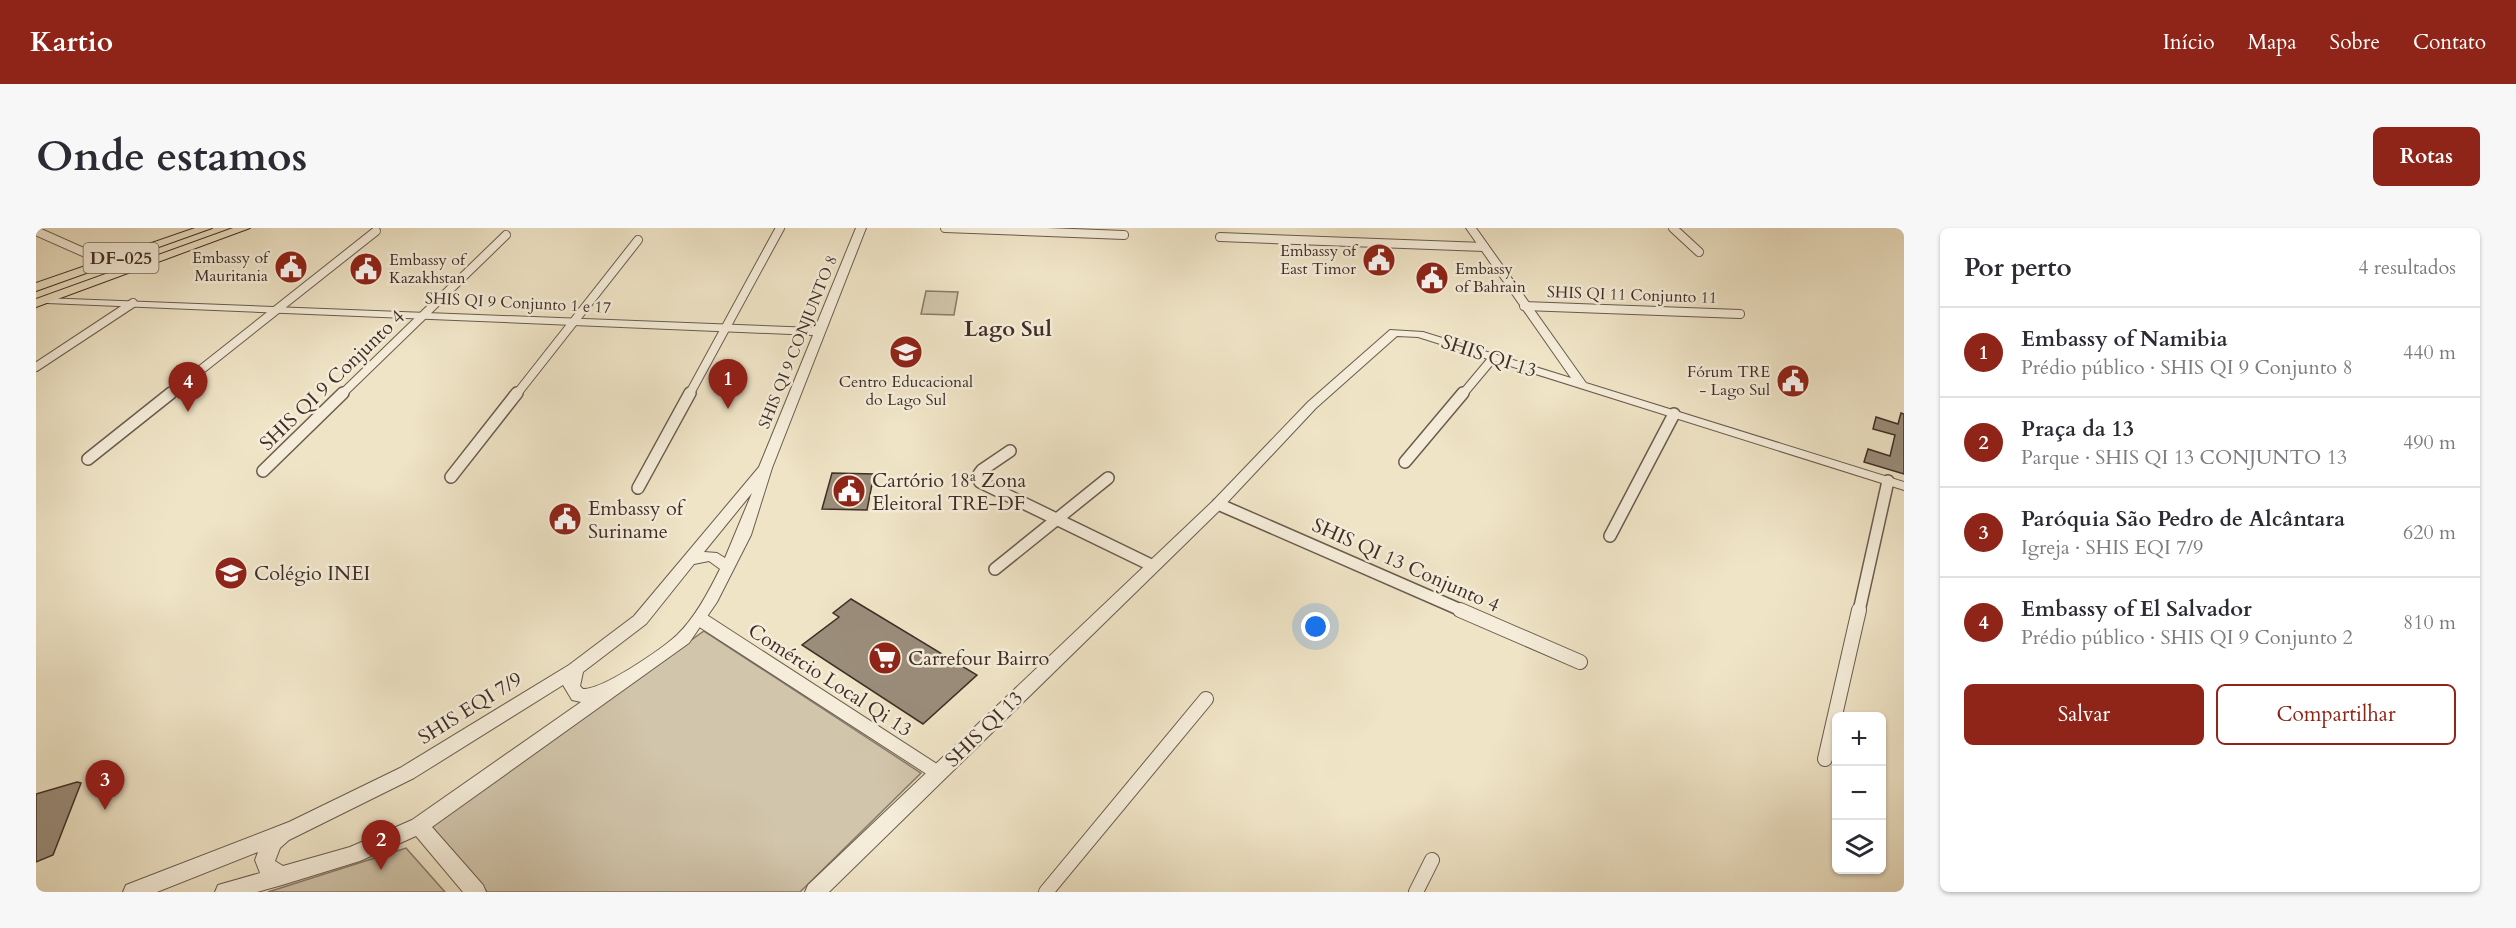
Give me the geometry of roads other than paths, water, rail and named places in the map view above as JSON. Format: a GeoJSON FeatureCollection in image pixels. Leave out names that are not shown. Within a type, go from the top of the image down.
{"type":"FeatureCollection","features":[{"type":"Feature","properties":{"kind":"main road"},"geometry":{"type":"LineString","coordinates":[[207,228],[200,235],[214,239]]}},
{"type":"Feature","properties":{"kind":"main road","name":"DF-025"},"geometry":{"type":"LineString","coordinates":[[36,287],[207,228]]}},
{"type":"Feature","properties":{"kind":"main road","name":"DF-025"},"geometry":{"type":"LineString","coordinates":[[41,301],[67,297],[244,228]]}},
{"type":"Feature","properties":{"kind":"main road"},"geometry":{"type":"LineString","coordinates":[[169,241],[198,240],[200,242],[197,246]]}},
{"type":"Feature","properties":{"kind":"street"},"geometry":{"type":"LineString","coordinates":[[638,488],[780,228]]}},
{"type":"Feature","properties":{"kind":"street","name":"SHIS QI 9 CONJUNTO 8"},"geometry":{"type":"LineString","coordinates":[[765,468],[861,228]]}},
{"type":"Feature","properties":{"kind":"street"},"geometry":{"type":"LineString","coordinates":[[945,228],[1124,235]]}},
{"type":"Feature","properties":{"kind":"street"},"geometry":{"type":"LineString","coordinates":[[1471,228],[1582,385]]}},
{"type":"Feature","properties":{"kind":"street"},"geometry":{"type":"LineString","coordinates":[[1673,228],[1698,252]]}},
{"type":"Feature","properties":{"kind":"street"},"geometry":{"type":"LineString","coordinates":[[36,231],[108,263]]}},
{"type":"Feature","properties":{"kind":"street"},"geometry":{"type":"LineString","coordinates":[[88,459],[376,231]]}},
{"type":"Feature","properties":{"kind":"street","name":"SHIS QI 9 Conjunto 4"},"geometry":{"type":"LineString","coordinates":[[263,471],[506,235]]}},
{"type":"Feature","properties":{"kind":"street"},"geometry":{"type":"LineString","coordinates":[[1220,237],[1484,247]]}},
{"type":"Feature","properties":{"kind":"street"},"geometry":{"type":"LineString","coordinates":[[451,477],[638,240]]}},
{"type":"Feature","properties":{"kind":"street","name":"SHIS QI 9 Conjunto 1 e 17"},"geometry":{"type":"LineString","coordinates":[[67,297],[133,303],[819,332]]}},
{"type":"Feature","properties":{"kind":"street"},"geometry":{"type":"LineString","coordinates":[[36,367],[133,303]]}},
{"type":"Feature","properties":{"kind":"street","name":"SHIS QI 11 Conjunto 11"},"geometry":{"type":"LineString","coordinates":[[1524,306],[1740,314]]}},
{"type":"Feature","properties":{"kind":"street","name":"SHIS QI 13"},"geometry":{"type":"LineString","coordinates":[[815,892],[1218,504],[1312,405],[1394,332],[1410,332],[1904,486]]}},
{"type":"Feature","properties":{"kind":"street"},"geometry":{"type":"LineString","coordinates":[[1405,462],[1493,358]]}},
{"type":"Feature","properties":{"kind":"street"},"geometry":{"type":"LineString","coordinates":[[1610,536],[1674,414]]}},
{"type":"Feature","properties":{"kind":"street"},"geometry":{"type":"LineString","coordinates":[[1010,451],[982,470],[979,474],[980,482],[1153,566]]}},
{"type":"Feature","properties":{"kind":"street"},"geometry":{"type":"LineString","coordinates":[[225,892],[353,855],[418,826],[683,639],[700,619],[727,567],[760,488],[765,468]]}},
{"type":"Feature","properties":{"kind":"street","name":"SHIS EQI 7/9"},"geometry":{"type":"LineString","coordinates":[[133,892],[296,828],[407,773],[575,669],[640,620],[765,468]]}},
{"type":"Feature","properties":{"kind":"street"},"geometry":{"type":"LineString","coordinates":[[995,569],[1108,478]]}},
{"type":"Feature","properties":{"kind":"street"},"geometry":{"type":"LineString","coordinates":[[1826,759],[1888,481]]}},
{"type":"Feature","properties":{"kind":"street","name":"SHIS QI 13 Conjunto 4"},"geometry":{"type":"LineString","coordinates":[[1218,504],[1580,662]]}},
{"type":"Feature","properties":{"kind":"street"},"geometry":{"type":"LineString","coordinates":[[692,559],[712,556],[727,567]]}},
{"type":"Feature","properties":{"kind":"street","name":"Comércio Local Qi 13"},"geometry":{"type":"LineString","coordinates":[[700,619],[938,773]]}},
{"type":"Feature","properties":{"kind":"street"},"geometry":{"type":"LineString","coordinates":[[575,669],[570,681],[574,692],[590,696],[642,670]]}},
{"type":"Feature","properties":{"kind":"street"},"geometry":{"type":"LineString","coordinates":[[1046,892],[1206,699]]}},
{"type":"Feature","properties":{"kind":"street"},"geometry":{"type":"LineString","coordinates":[[418,826],[476,892]]}},
{"type":"Feature","properties":{"kind":"street"},"geometry":{"type":"LineString","coordinates":[[282,876],[267,867],[265,853],[272,842],[296,828]]}},
{"type":"Feature","properties":{"kind":"street"},"geometry":{"type":"LineString","coordinates":[[1416,892],[1432,860]]}},
{"type":"Feature","properties":{"kind":"place","name":"Embassy of East Timor"},"geometry":{"type":"Point","coordinates":[1379,260]}},
{"type":"Feature","properties":{"kind":"place","name":"Embassy of Mauritania"},"geometry":{"type":"Point","coordinates":[291,267]}},
{"type":"Feature","properties":{"kind":"place","name":"Embassy of Kazakhstan"},"geometry":{"type":"Point","coordinates":[366,269]}},
{"type":"Feature","properties":{"kind":"place","name":"Embassy of Bahrain"},"geometry":{"type":"Point","coordinates":[1432,278]}},
{"type":"Feature","properties":{"kind":"place","name":"Centro Educacional do Lago Sul"},"geometry":{"type":"Point","coordinates":[906,352]}},
{"type":"Feature","properties":{"kind":"place","name":"Fórum TRE - Lago Sul"},"geometry":{"type":"Point","coordinates":[1793,381]}},
{"type":"Feature","properties":{"kind":"place","name":"Embassy of Namibia"},"geometry":{"type":"Point","coordinates":[728,409]}},
{"type":"Feature","properties":{"kind":"place","name":"Embassy of El Salvador"},"geometry":{"type":"Point","coordinates":[188,412]}},
{"type":"Feature","properties":{"kind":"place","name":"Cartório 18ª Zona Eleitoral TRE-DF"},"geometry":{"type":"Point","coordinates":[849,491]}},
{"type":"Feature","properties":{"kind":"place","name":"Embassy of Suriname"},"geometry":{"type":"Point","coordinates":[565,519]}},
{"type":"Feature","properties":{"kind":"place","name":"Colégio INEI"},"geometry":{"type":"Point","coordinates":[231,573]}},
{"type":"Feature","properties":{"kind":"place","name":"Carrefour Bairro"},"geometry":{"type":"Point","coordinates":[885,658]}},
{"type":"Feature","properties":{"kind":"place","name":"Paróquia São Pedro de Alcântara"},"geometry":{"type":"Point","coordinates":[105,810]}},
{"type":"Feature","properties":{"kind":"place","name":"Praça da 13"},"geometry":{"type":"Point","coordinates":[381,870]}},
{"type":"Feature","properties":{"kind":"district","name":"Lago Sul"},"geometry":{"type":"Point","coordinates":[1008,329]}}]}
